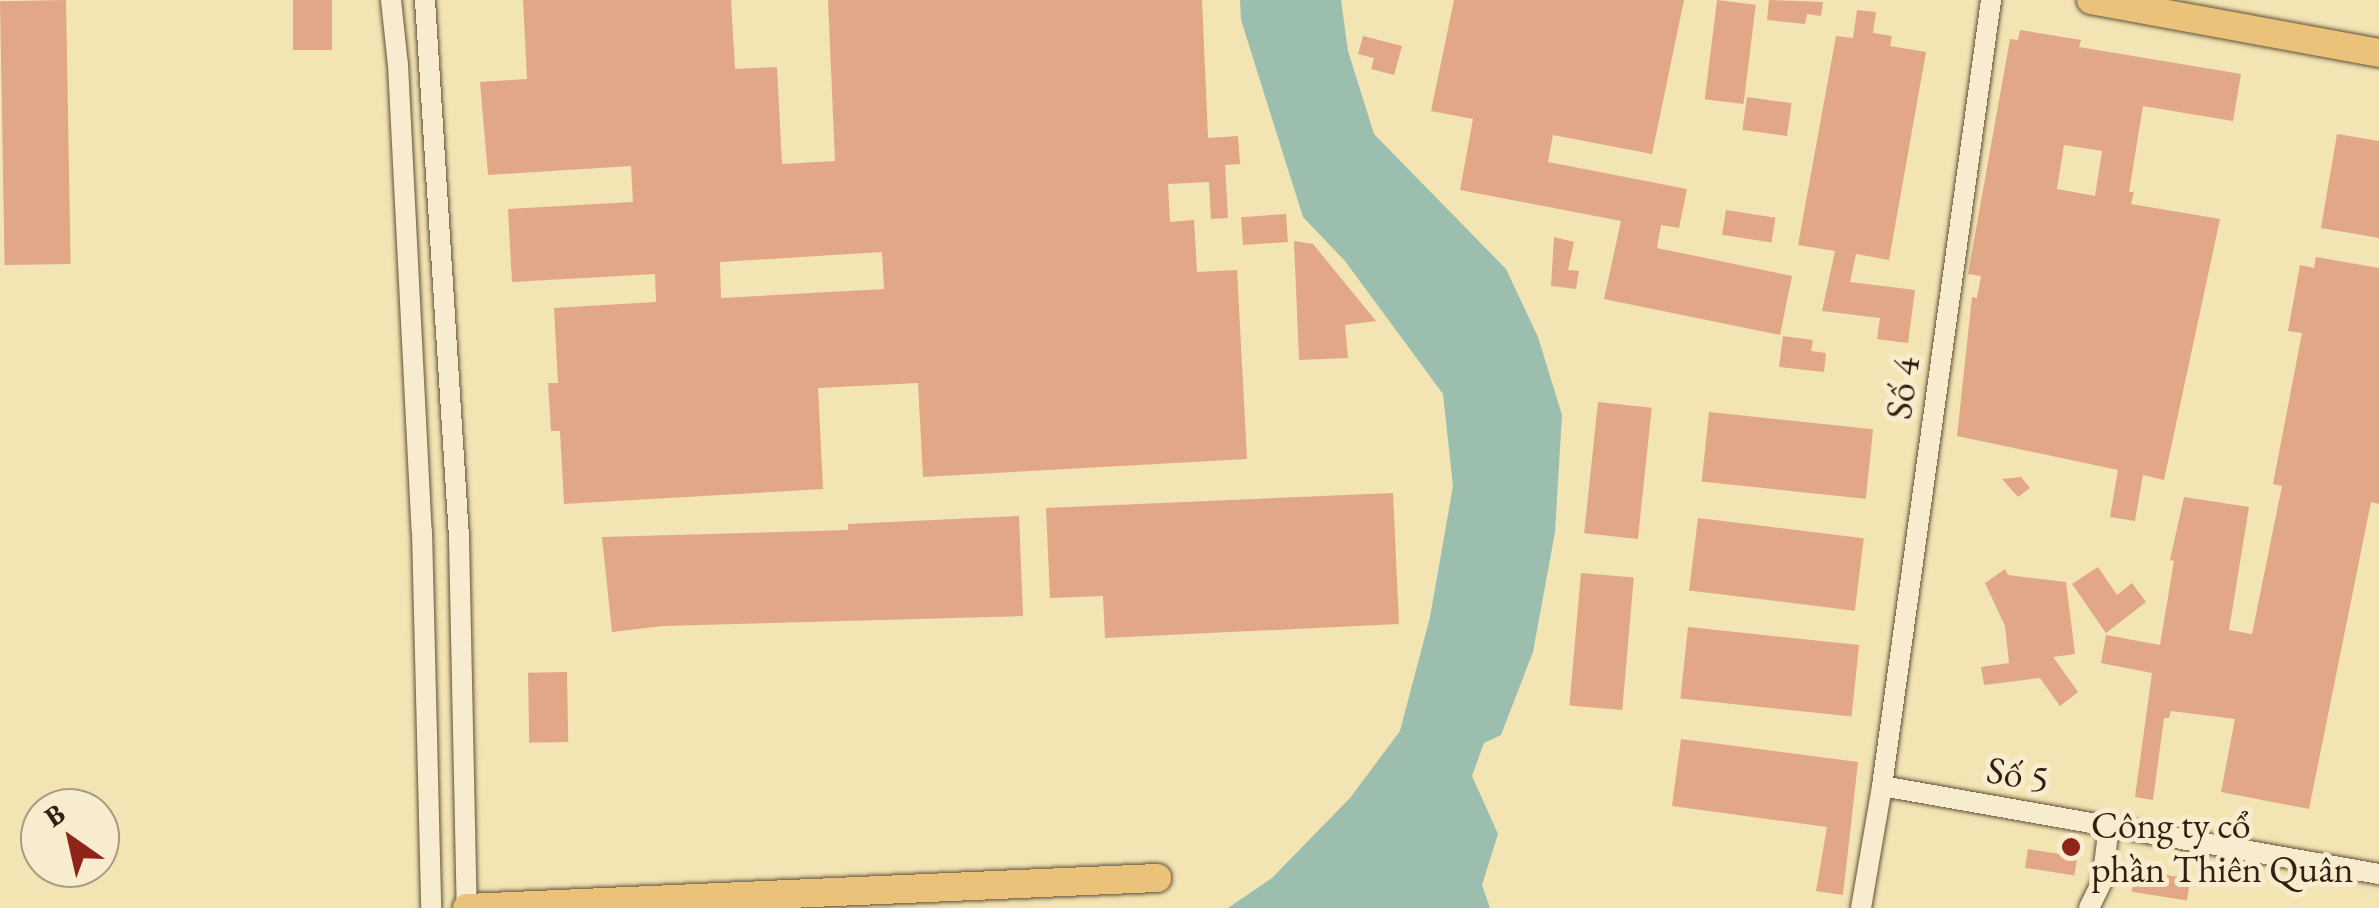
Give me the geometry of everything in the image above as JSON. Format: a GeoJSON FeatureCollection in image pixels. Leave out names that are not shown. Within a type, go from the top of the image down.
{"type":"FeatureCollection","features":[{"type":"Feature","properties":{"kind":"main road"},"geometry":{"type":"LineString","coordinates":[[2091,0],[2379,54]]}},
{"type":"Feature","properties":{"kind":"main road"},"geometry":{"type":"LineString","coordinates":[[467,908],[1157,878]]}},
{"type":"Feature","properties":{"kind":"street"},"geometry":{"type":"LineString","coordinates":[[391,0],[398,65],[422,532],[430,908]]}},
{"type":"Feature","properties":{"kind":"street"},"geometry":{"type":"LineString","coordinates":[[424,0],[459,538],[467,908]]}},
{"type":"Feature","properties":{"kind":"street","name":"Số 4"},"geometry":{"type":"LineString","coordinates":[[1861,908],[1882,786],[1991,0]]}},
{"type":"Feature","properties":{"kind":"street","name":"Số 5"},"geometry":{"type":"LineString","coordinates":[[1882,786],[2379,874]]}},
{"type":"Feature","properties":{"kind":"street"},"geometry":{"type":"LineString","coordinates":[[2089,908],[2102,881],[2110,826]]}},
{"type":"Feature","properties":{"kind":"shaded area"},"geometry":{"type":"Polygon","coordinates":[[[1240,0],[1341,0],[1348,51],[1374,134],[1506,269],[1538,337],[1562,415],[1555,532],[1533,652],[1501,735],[1484,743],[1472,776],[1498,834],[1482,885],[1490,908],[1228,908],[1272,878],[1350,798],[1400,731],[1430,617],[1453,486],[1443,394],[1345,261],[1303,217],[1241,20],[1240,0]]]}},
{"type":"Feature","properties":{"kind":"building"},"geometry":{"type":"Polygon","coordinates":[[[66,0],[71,264],[5,265],[0,1],[66,0]]]}},
{"type":"Feature","properties":{"kind":"building"},"geometry":{"type":"Polygon","coordinates":[[[293,0],[332,0],[332,50],[293,50],[293,0]]]}},
{"type":"Feature","properties":{"kind":"building"},"geometry":{"type":"Polygon","coordinates":[[[523,0],[731,0],[735,69],[777,67],[782,164],[835,161],[828,0],[1202,0],[1208,138],[1238,136],[1240,164],[1225,165],[1228,218],[1211,219],[1209,182],[1168,184],[1170,222],[1194,220],[1197,272],[1237,270],[1247,459],[923,477],[918,383],[818,388],[823,489],[564,504],[560,431],[551,431],[548,383],[558,383],[554,308],[656,302],[655,274],[512,282],[508,209],[633,202],[631,166],[488,175],[480,82],[527,79],[523,0]],[[882,252],[720,262],[721,298],[884,289],[882,252]]]}},
{"type":"Feature","properties":{"kind":"building"},"geometry":{"type":"Polygon","coordinates":[[[1454,0],[1684,0],[1652,154],[1553,135],[1548,162],[1687,189],[1679,228],[1661,225],[1657,248],[1792,276],[1780,335],[1604,299],[1621,221],[1460,190],[1473,119],[1431,111],[1454,0]]]}},
{"type":"Feature","properties":{"kind":"building"},"geometry":{"type":"Polygon","coordinates":[[[1717,0],[1756,5],[1744,104],[1705,99],[1717,0]]]}},
{"type":"Feature","properties":{"kind":"building"},"geometry":{"type":"Polygon","coordinates":[[[1769,0],[1823,2],[1821,16],[1807,14],[1805,24],[1767,20],[1769,0]]]}},
{"type":"Feature","properties":{"kind":"building"},"geometry":{"type":"Polygon","coordinates":[[[1857,10],[1876,12],[1873,33],[1892,36],[1890,46],[1926,52],[1889,260],[1856,254],[1850,282],[1915,290],[1908,343],[1877,339],[1880,318],[1822,311],[1835,251],[1798,245],[1836,36],[1853,38],[1857,10]]]}},
{"type":"Feature","properties":{"kind":"building"},"geometry":{"type":"Polygon","coordinates":[[[2020,30],[2081,40],[2079,47],[2241,74],[2233,121],[2143,106],[2129,192],[2134,192],[2131,204],[2220,219],[2164,480],[2143,475],[2135,521],[2110,517],[2118,470],[1957,436],[1972,297],[1977,298],[1981,276],[1968,274],[2010,39],[2018,40],[2020,30]],[[2064,145],[2057,189],[2095,196],[2102,151],[2064,145]]]}},
{"type":"Feature","properties":{"kind":"building"},"geometry":{"type":"Polygon","coordinates":[[[1363,36],[1402,46],[1394,75],[1371,69],[1374,58],[1358,54],[1363,36]]]}},
{"type":"Feature","properties":{"kind":"building"},"geometry":{"type":"Polygon","coordinates":[[[1747,97],[1792,103],[1787,136],[1742,130],[1747,97]]]}},
{"type":"Feature","properties":{"kind":"building"},"geometry":{"type":"Polygon","coordinates":[[[2337,134],[2379,141],[2379,238],[2321,228],[2337,134]]]}},
{"type":"Feature","properties":{"kind":"building"},"geometry":{"type":"Polygon","coordinates":[[[1726,210],[1775,218],[1771,243],[1722,235],[1726,210]]]}},
{"type":"Feature","properties":{"kind":"building"},"geometry":{"type":"Polygon","coordinates":[[[1286,214],[1288,242],[1243,245],[1241,217],[1286,214]]]}},
{"type":"Feature","properties":{"kind":"building"},"geometry":{"type":"Polygon","coordinates":[[[1554,237],[1574,242],[1568,270],[1579,271],[1576,289],[1551,286],[1554,237]]]}},
{"type":"Feature","properties":{"kind":"building"},"geometry":{"type":"Polygon","coordinates":[[[1294,241],[1313,244],[1376,321],[1345,325],[1348,358],[1299,360],[1294,241]]]}},
{"type":"Feature","properties":{"kind":"building"},"geometry":{"type":"Polygon","coordinates":[[[2316,257],[2379,268],[2379,504],[2371,502],[2309,809],[2221,792],[2235,719],[2171,711],[2169,718],[2164,718],[2153,800],[2135,797],[2152,673],[2101,663],[2106,635],[2160,645],[2174,561],[2170,560],[2184,497],[2249,507],[2229,630],[2252,634],[2282,486],[2273,484],[2302,333],[2288,331],[2300,265],[2314,268],[2316,257]]]}},
{"type":"Feature","properties":{"kind":"building"},"geometry":{"type":"Polygon","coordinates":[[[1783,336],[1813,340],[1811,351],[1826,353],[1824,372],[1779,367],[1783,336]]]}},
{"type":"Feature","properties":{"kind":"building"},"geometry":{"type":"Polygon","coordinates":[[[1598,402],[1652,408],[1638,539],[1584,533],[1598,402]]]}},
{"type":"Feature","properties":{"kind":"building"},"geometry":{"type":"Polygon","coordinates":[[[1709,412],[1873,429],[1866,499],[1702,482],[1709,412]]]}},
{"type":"Feature","properties":{"kind":"building"},"geometry":{"type":"Polygon","coordinates":[[[2021,477],[2030,488],[2018,497],[2002,479],[2021,477]]]}},
{"type":"Feature","properties":{"kind":"building"},"geometry":{"type":"Polygon","coordinates":[[[1393,493],[1399,624],[1105,638],[1103,596],[1050,598],[1046,508],[1393,493]]]}},
{"type":"Feature","properties":{"kind":"building"},"geometry":{"type":"Polygon","coordinates":[[[1019,516],[1023,616],[663,626],[612,632],[602,537],[848,530],[848,524],[1019,516]]]}},
{"type":"Feature","properties":{"kind":"building"},"geometry":{"type":"Polygon","coordinates":[[[1698,518],[1864,538],[1855,611],[1689,590],[1698,518]]]}},
{"type":"Feature","properties":{"kind":"building"},"geometry":{"type":"Polygon","coordinates":[[[2098,567],[2117,595],[2132,583],[2146,602],[2106,633],[2072,584],[2098,567]]]}},
{"type":"Feature","properties":{"kind":"building"},"geometry":{"type":"Polygon","coordinates":[[[2005,569],[2008,575],[2066,582],[2075,654],[2053,657],[2078,692],[2060,706],[2040,678],[1984,685],[1981,667],[2009,663],[2005,626],[1985,583],[2005,569]]]}},
{"type":"Feature","properties":{"kind":"building"},"geometry":{"type":"Polygon","coordinates":[[[1581,573],[1634,578],[1622,710],[1569,705],[1581,573]]]}},
{"type":"Feature","properties":{"kind":"building"},"geometry":{"type":"Polygon","coordinates":[[[1688,627],[1859,645],[1852,717],[1680,699],[1688,627]]]}},
{"type":"Feature","properties":{"kind":"building"},"geometry":{"type":"Polygon","coordinates":[[[567,672],[568,742],[529,743],[528,673],[567,672]]]}},
{"type":"Feature","properties":{"kind":"building"},"geometry":{"type":"Polygon","coordinates":[[[1681,739],[1858,762],[1843,895],[1816,891],[1827,827],[1672,806],[1681,739]]]}},
{"type":"Feature","properties":{"kind":"building"},"geometry":{"type":"Polygon","coordinates":[[[2028,849],[2077,857],[2074,876],[2025,868],[2028,849]]]}},
{"type":"Feature","properties":{"kind":"building"},"geometry":{"type":"Polygon","coordinates":[[[2135,870],[2190,879],[2187,900],[2132,892],[2135,870]]]}},
{"type":"Feature","properties":{"kind":"place","name":"Công ty cổ phần Thiên Quân"},"geometry":{"type":"Point","coordinates":[2071,847]}}]}
